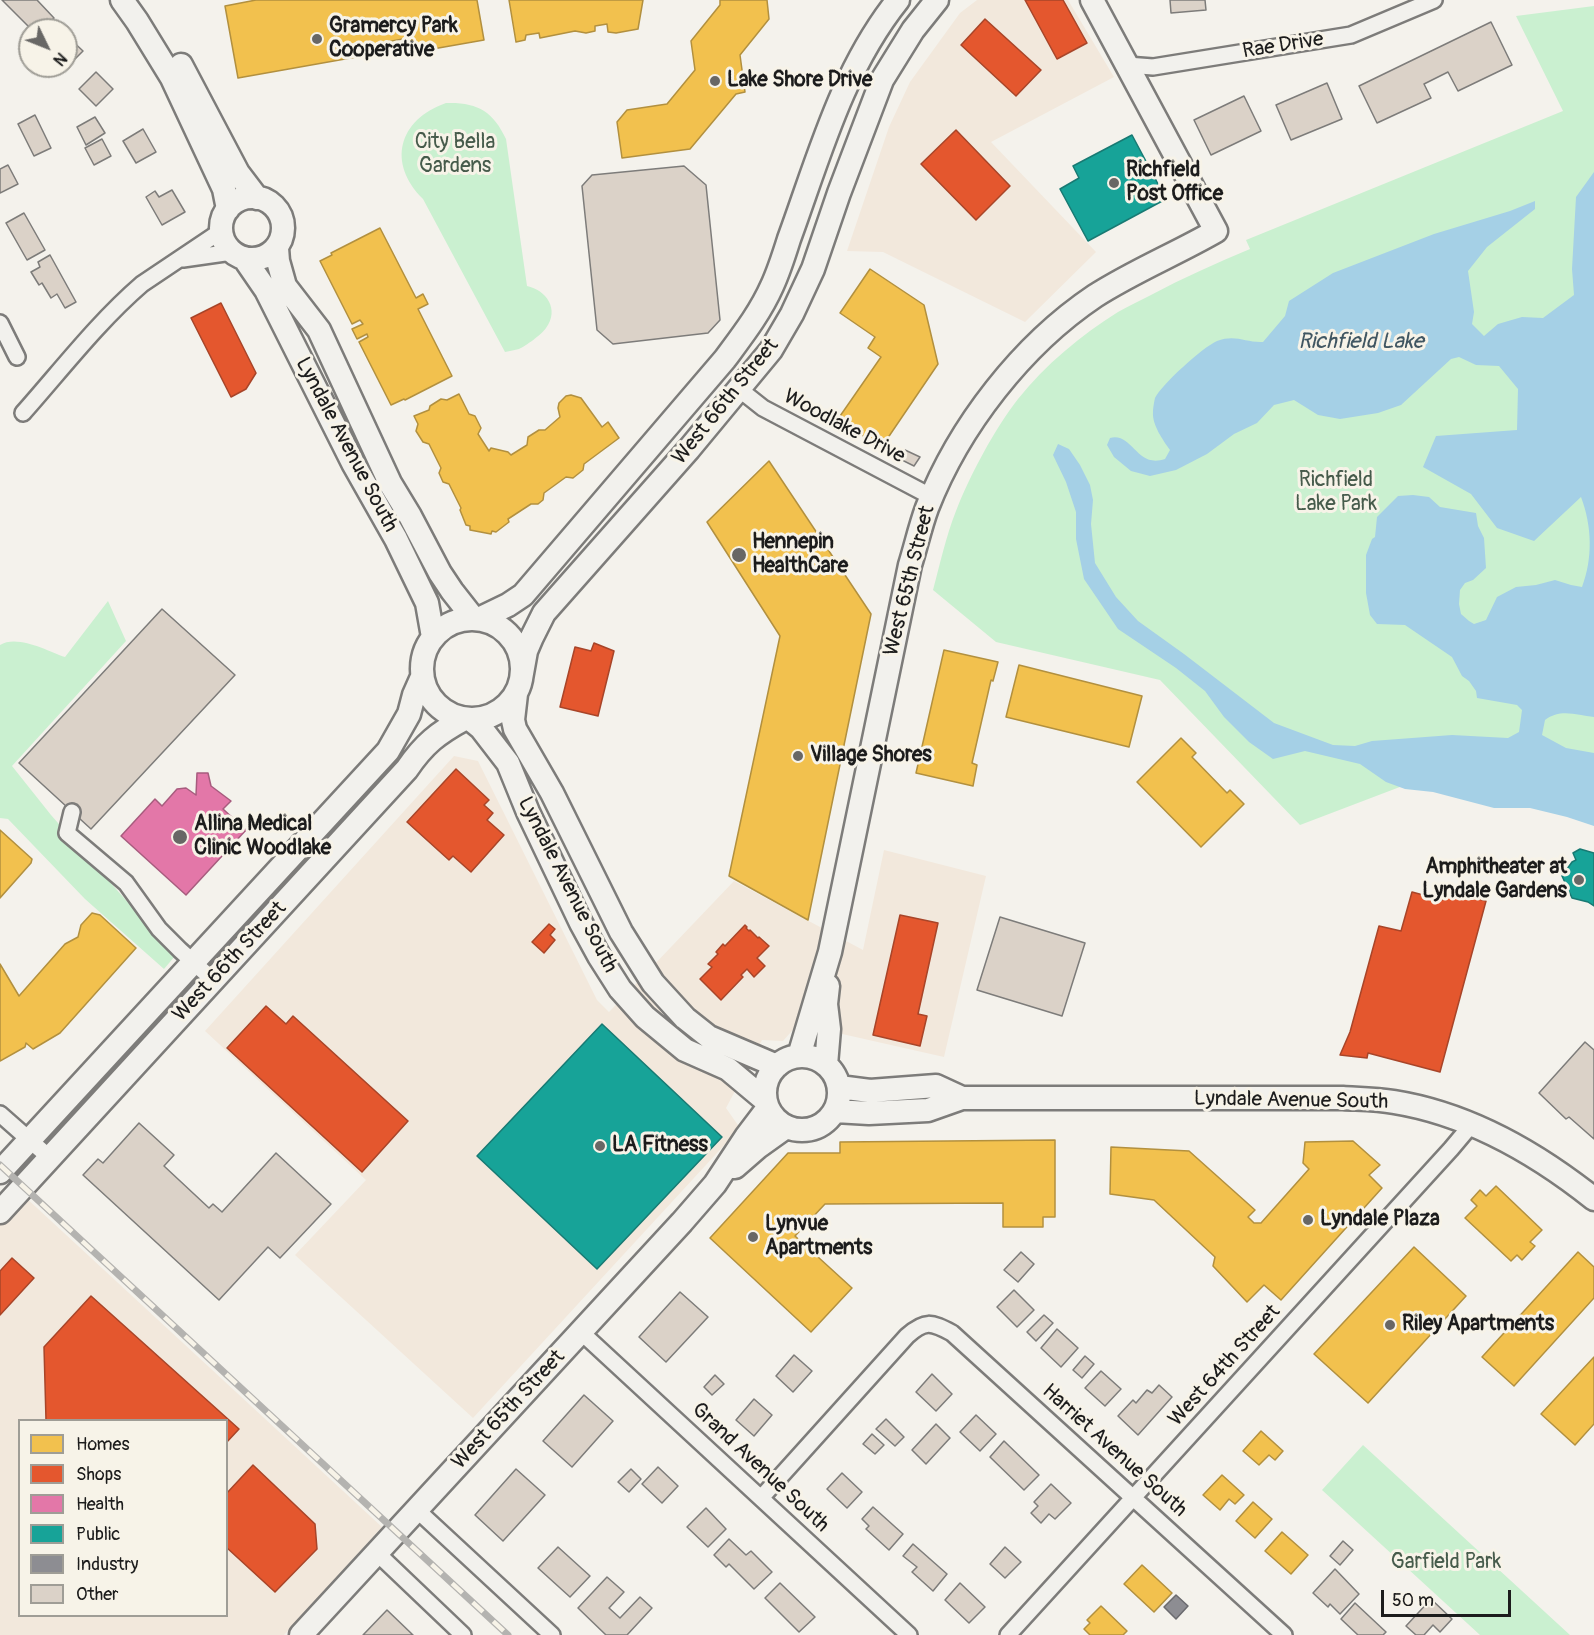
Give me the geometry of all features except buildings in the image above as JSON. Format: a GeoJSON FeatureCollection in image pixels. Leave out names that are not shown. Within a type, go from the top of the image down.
{"type":"FeatureCollection","features":[{"type":"Feature","properties":{"kind":"main road"},"geometry":{"type":"LineString","coordinates":[[122,0],[172,78],[224,189],[228,209]]}},
{"type":"Feature","properties":{"kind":"main road","name":"Lyndale Avenue South"},"geometry":{"type":"LineString","coordinates":[[141,0],[183,69],[238,173],[257,198],[270,202],[281,215],[283,232],[277,248],[285,286],[319,330],[390,483],[440,573],[476,619]]}},
{"type":"Feature","properties":{"kind":"main road","name":"West 66th Street"},"geometry":{"type":"LineString","coordinates":[[476,619],[508,605],[522,595],[725,359],[751,325],[772,287],[828,128],[854,68],[886,15],[898,0]]}},
{"type":"Feature","properties":{"kind":"main road","name":"West 66th Street"},"geometry":{"type":"LineString","coordinates":[[519,686],[526,651],[544,613],[689,449],[771,350],[792,314],[813,268],[882,80],[913,30],[937,0]]}},
{"type":"Feature","properties":{"kind":"main road"},"geometry":{"type":"LineString","coordinates":[[1092,0],[1127,65]]}},
{"type":"Feature","properties":{"kind":"main road","name":"West 65th Street"},"geometry":{"type":"LineString","coordinates":[[800,1056],[830,952],[910,565],[926,511],[949,461],[977,414],[1012,369],[1070,314],[1131,275],[1216,231],[1127,65]]}},
{"type":"Feature","properties":{"kind":"main road"},"geometry":{"type":"LineString","coordinates":[[221,231],[228,209],[236,202],[246,198],[257,198]]}},
{"type":"Feature","properties":{"kind":"main road","name":"Lyndale Avenue South"},"geometry":{"type":"LineString","coordinates":[[221,231],[223,238],[266,290],[353,463],[419,585],[427,603],[433,637]]}},
{"type":"Feature","properties":{"kind":"main road"},"geometry":{"type":"LineString","coordinates":[[238,255],[253,259],[262,258],[277,248]]}},
{"type":"Feature","properties":{"kind":"main road"},"geometry":{"type":"LineString","coordinates":[[319,397],[339,407],[379,458]]}},
{"type":"Feature","properties":{"kind":"main road"},"geometry":{"type":"LineString","coordinates":[[465,619],[476,619],[495,624],[508,634],[517,647],[522,663],[519,686],[507,705],[483,718],[467,719],[454,716],[436,705],[425,687],[422,663],[433,637],[447,625],[465,619]]}},
{"type":"Feature","properties":{"kind":"main road","name":"West 66th Street"},"geometry":{"type":"LineString","coordinates":[[0,1172],[388,751],[409,714],[422,677]]}},
{"type":"Feature","properties":{"kind":"main road","name":"Lyndale Avenue South"},"geometry":{"type":"LineString","coordinates":[[519,686],[513,720],[515,729],[552,793],[621,932],[653,983],[685,1017],[709,1037],[777,1066]]}},
{"type":"Feature","properties":{"kind":"main road","name":"Lyndale Avenue South"},"geometry":{"type":"LineString","coordinates":[[467,719],[481,728],[508,763],[528,812],[581,923],[620,990],[645,1017],[685,1050],[728,1069],[767,1104],[772,1116],[786,1127]]}},
{"type":"Feature","properties":{"kind":"main road","name":"West 66th Street"},"geometry":{"type":"LineString","coordinates":[[0,1212],[437,734],[467,719]]}},
{"type":"Feature","properties":{"kind":"main road","name":"West 65th Street"},"geometry":{"type":"LineString","coordinates":[[826,1065],[829,1029],[826,1004],[830,952]]}},
{"type":"Feature","properties":{"kind":"main road"},"geometry":{"type":"LineString","coordinates":[[767,1104],[765,1087],[769,1076],[783,1061],[800,1056],[818,1060],[826,1065],[836,1078],[838,1087],[839,1099],[835,1111],[819,1126],[808,1130],[786,1127]]}},
{"type":"Feature","properties":{"kind":"main road","name":"Lyndale Avenue South"},"geometry":{"type":"LineString","coordinates":[[838,1087],[870,1091],[936,1086],[962,1098]]}},
{"type":"Feature","properties":{"kind":"main road","name":"Lyndale Avenue South"},"geometry":{"type":"LineString","coordinates":[[835,1111],[869,1113],[928,1110],[962,1098],[1343,1098],[1393,1101],[1472,1124],[1528,1152],[1594,1199]]}},
{"type":"Feature","properties":{"kind":"main road","name":"West 65th Street"},"geometry":{"type":"LineString","coordinates":[[301,1635],[682,1222],[715,1184],[767,1104]]}},
{"type":"Feature","properties":{"kind":"main road","name":"West 65th Street"},"geometry":{"type":"LineString","coordinates":[[715,1184],[786,1127]]}},
{"type":"Feature","properties":{"kind":"street","name":"Rae Drive"},"geometry":{"type":"LineString","coordinates":[[1127,65],[1153,67],[1351,35],[1434,0]]}},
{"type":"Feature","properties":{"kind":"street"},"geometry":{"type":"LineString","coordinates":[[23,413],[113,311],[142,284],[221,231]]}},
{"type":"Feature","properties":{"kind":"street"},"geometry":{"type":"LineString","coordinates":[[180,259],[238,255]]}},
{"type":"Feature","properties":{"kind":"street"},"geometry":{"type":"LineString","coordinates":[[0,323],[17,357]]}},
{"type":"Feature","properties":{"kind":"street","name":"Woodlake Drive"},"geometry":{"type":"LineString","coordinates":[[739,389],[764,408],[932,497]]}},
{"type":"Feature","properties":{"kind":"street"},"geometry":{"type":"LineString","coordinates":[[72,812],[67,832],[126,883],[159,929],[213,980]]}},
{"type":"Feature","properties":{"kind":"street"},"geometry":{"type":"LineString","coordinates":[[0,1114],[50,1158]]}},
{"type":"Feature","properties":{"kind":"street","name":"West 64th Street"},"geometry":{"type":"LineString","coordinates":[[1008,1635],[1472,1124]]}},
{"type":"Feature","properties":{"kind":"street","name":"Harriet Avenue South"},"geometry":{"type":"LineString","coordinates":[[761,1498],[907,1336],[927,1323],[939,1326],[952,1333],[1284,1635]]}},
{"type":"Feature","properties":{"kind":"street","name":"Grand Avenue South"},"geometry":{"type":"LineString","coordinates":[[581,1332],[909,1635]]}},
{"type":"Feature","properties":{"kind":"street"},"geometry":{"type":"LineString","coordinates":[[417,1510],[552,1635]]}},
{"type":"Feature","properties":{"kind":"street"},"geometry":{"type":"LineString","coordinates":[[377,1553],[463,1635]]}},
{"type":"Feature","properties":{"kind":"shaded area"},"geometry":{"type":"Polygon","coordinates":[[[977,0],[1068,0],[1114,77],[991,142],[1096,252],[1025,322],[883,252],[847,251],[889,127],[910,82],[960,13],[977,0]]]}},
{"type":"Feature","properties":{"kind":"shaded area"},"geometry":{"type":"Polygon","coordinates":[[[454,756],[478,761],[597,1000],[609,1012],[734,881],[863,950],[884,850],[986,876],[944,1057],[798,1024],[783,1041],[762,1040],[726,1108],[740,1128],[473,1418],[295,1255],[366,1180],[205,1031],[454,756]]]}},
{"type":"Feature","properties":{"kind":"shaded area"},"geometry":{"type":"Polygon","coordinates":[[[10,1183],[382,1527],[284,1635],[0,1635],[0,1195],[10,1183]]]}},
{"type":"Feature","properties":{"kind":"green space","name":"Richfield Lake Park"},"geometry":{"type":"Polygon","coordinates":[[[1594,6],[1594,784],[1518,742],[1300,825],[1160,680],[996,642],[933,590],[952,521],[983,453],[1018,399],[1064,351],[1122,310],[1212,265],[1250,249],[1246,240],[1563,111],[1516,16],[1594,6]]]}},
{"type":"Feature","properties":{"kind":"green space","name":"City Bella Gardens"},"geometry":{"type":"Polygon","coordinates":[[[446,103],[467,104],[483,110],[496,121],[506,139],[527,286],[545,296],[549,301],[552,314],[544,331],[519,349],[505,352],[423,199],[405,171],[402,157],[403,144],[408,131],[417,120],[446,103]]]}},
{"type":"Feature","properties":{"kind":"green space"},"geometry":{"type":"Polygon","coordinates":[[[108,601],[126,641],[12,766],[51,815],[175,956],[164,969],[85,899],[8,819],[0,818],[0,645],[15,641],[24,642],[65,657],[108,601]]]}},
{"type":"Feature","properties":{"kind":"green space","name":"Garfield Park"},"geometry":{"type":"Polygon","coordinates":[[[1363,1445],[1570,1635],[1480,1635],[1322,1490],[1363,1445]]]}},
{"type":"Feature","properties":{"kind":"water","name":"Richfield Lake"},"geometry":{"type":"Polygon","coordinates":[[[1594,172],[1594,717],[1569,713],[1551,716],[1545,720],[1542,735],[1566,748],[1594,753],[1594,826],[1530,808],[1494,808],[1433,792],[1405,789],[1386,782],[1360,764],[1305,751],[1273,759],[1249,742],[1224,717],[1205,691],[1176,668],[1118,629],[1084,579],[1076,539],[1076,512],[1066,482],[1053,455],[1058,444],[1069,449],[1090,485],[1093,500],[1091,524],[1095,563],[1116,597],[1138,621],[1274,723],[1333,745],[1355,746],[1372,741],[1452,735],[1508,738],[1519,732],[1522,710],[1517,705],[1477,698],[1476,691],[1462,676],[1452,657],[1405,625],[1377,624],[1370,615],[1366,593],[1366,555],[1375,537],[1377,517],[1398,496],[1413,495],[1429,497],[1440,507],[1476,513],[1478,526],[1484,538],[1486,568],[1473,580],[1465,583],[1460,590],[1459,604],[1461,614],[1474,624],[1486,620],[1497,597],[1516,587],[1555,580],[1582,587],[1588,565],[1590,542],[1581,497],[1534,541],[1497,528],[1471,494],[1423,467],[1436,436],[1517,430],[1518,389],[1499,366],[1476,365],[1459,357],[1451,359],[1401,405],[1378,413],[1340,419],[1318,415],[1294,400],[1274,405],[1257,423],[1234,434],[1207,454],[1176,470],[1150,476],[1131,471],[1114,457],[1107,445],[1110,438],[1118,438],[1124,440],[1147,459],[1155,461],[1165,459],[1170,450],[1154,422],[1155,398],[1193,358],[1211,345],[1230,338],[1263,342],[1285,316],[1289,301],[1333,273],[1434,234],[1535,201],[1535,209],[1487,247],[1468,271],[1474,312],[1472,324],[1484,336],[1498,324],[1522,317],[1543,318],[1574,295],[1572,269],[1576,197],[1594,172]]]}},
{"type":"Feature","properties":{"kind":"railway"},"geometry":{"type":"LineString","coordinates":[[0,1165],[508,1635]]}},
{"type":"Feature","properties":{"kind":"place","name":"Gramercy Park Cooperative"},"geometry":{"type":"Point","coordinates":[317,39]}},
{"type":"Feature","properties":{"kind":"place","name":"Lake Shore Drive"},"geometry":{"type":"Point","coordinates":[715,81]}},
{"type":"Feature","properties":{"kind":"place","name":"Richfield Post Office"},"geometry":{"type":"Point","coordinates":[1114,183]}},
{"type":"Feature","properties":{"kind":"place","name":"Hennepin HealthCare"},"geometry":{"type":"Point","coordinates":[739,555]}},
{"type":"Feature","properties":{"kind":"place","name":"Village Shores"},"geometry":{"type":"Point","coordinates":[798,756]}},
{"type":"Feature","properties":{"kind":"place","name":"Allina Medical Clinic Woodlake"},"geometry":{"type":"Point","coordinates":[180,837]}},
{"type":"Feature","properties":{"kind":"place","name":"Amphitheater at Lyndale Gardens"},"geometry":{"type":"Point","coordinates":[1579,880]}},
{"type":"Feature","properties":{"kind":"place","name":"LA Fitness"},"geometry":{"type":"Point","coordinates":[600,1146]}},
{"type":"Feature","properties":{"kind":"place","name":"Lyndale Plaza"},"geometry":{"type":"Point","coordinates":[1308,1220]}},
{"type":"Feature","properties":{"kind":"place","name":"Lynvue Apartments"},"geometry":{"type":"Point","coordinates":[753,1237]}},
{"type":"Feature","properties":{"kind":"place","name":"Riley Apartments"},"geometry":{"type":"Point","coordinates":[1390,1325]}}]}
